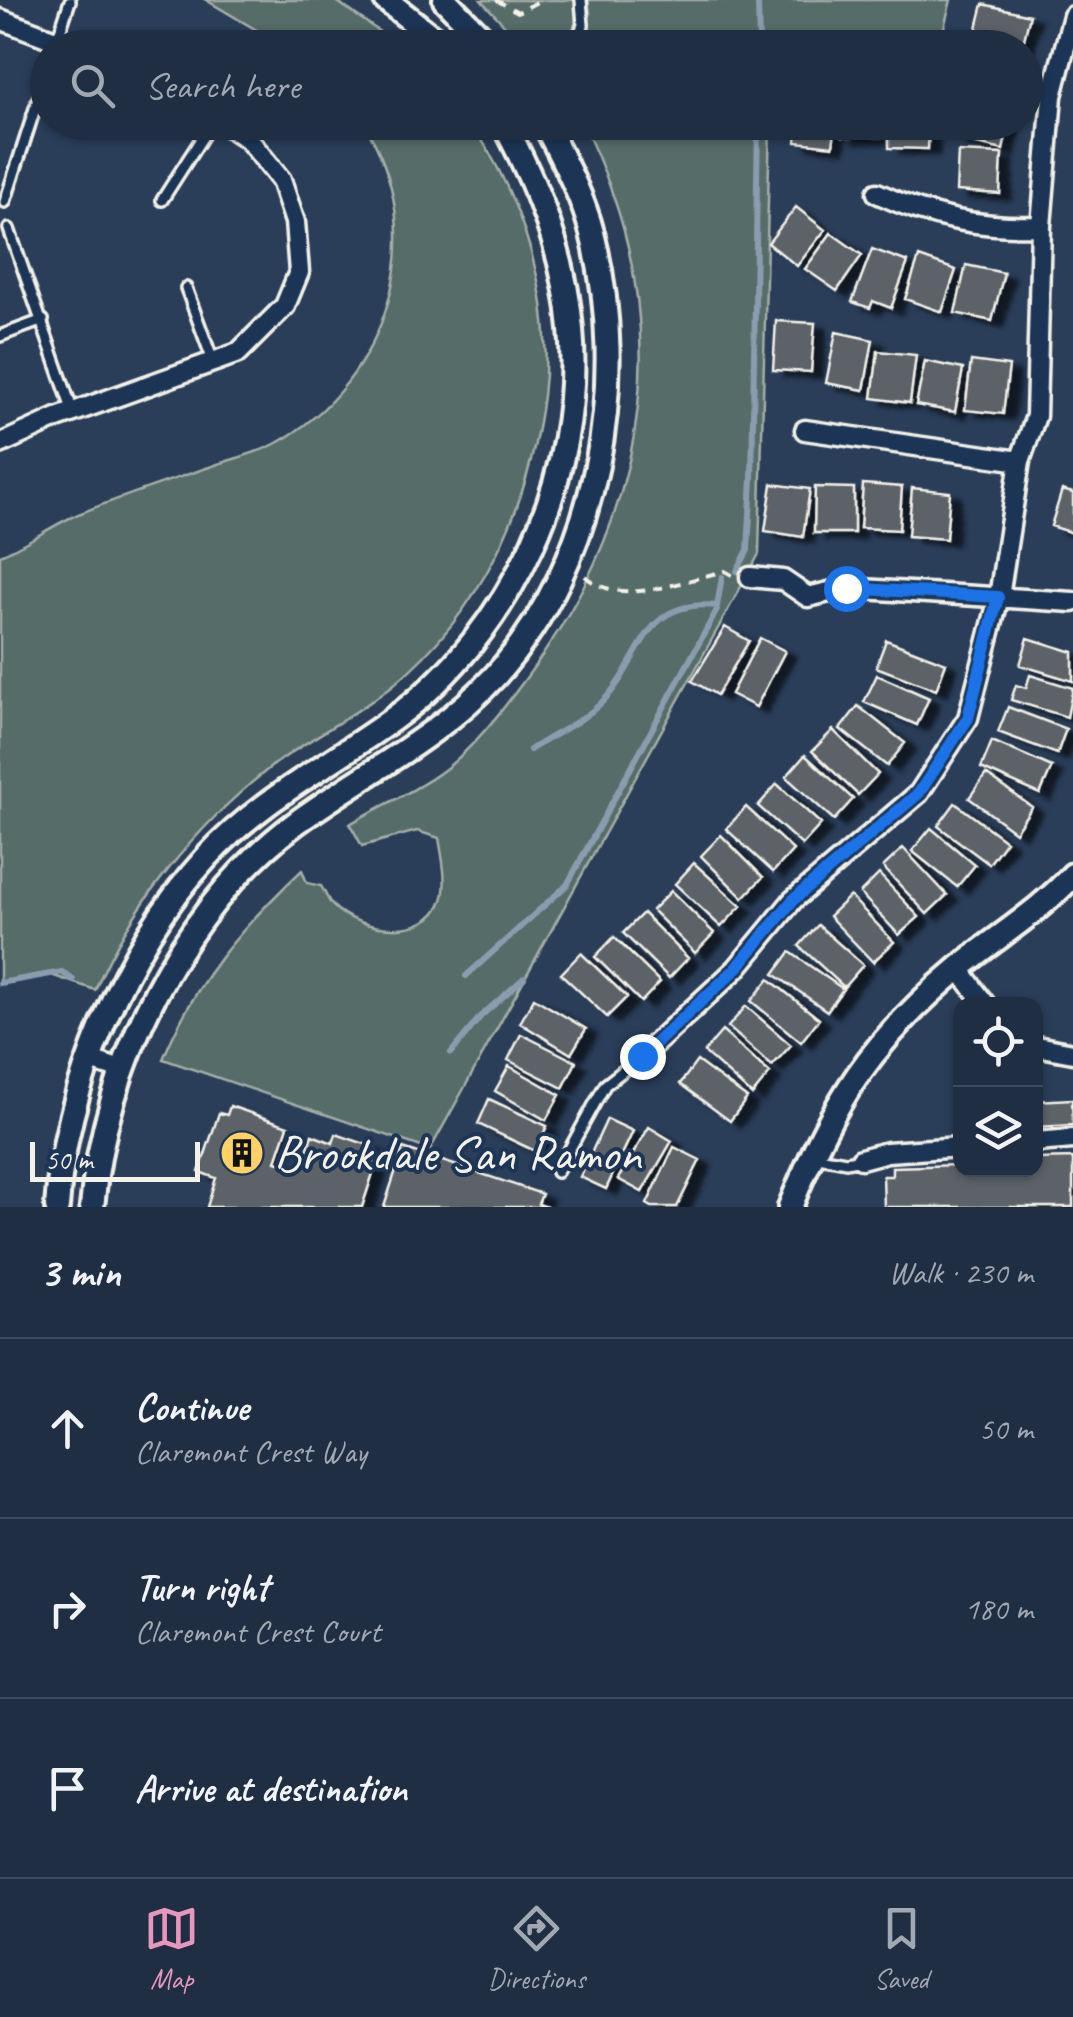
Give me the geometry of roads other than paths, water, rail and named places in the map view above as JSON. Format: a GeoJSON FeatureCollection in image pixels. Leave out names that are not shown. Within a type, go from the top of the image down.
{"type":"FeatureCollection","features":[{"type":"Feature","properties":{"kind":"street"},"geometry":{"type":"LineString","coordinates":[[386,0],[424,30]]}},
{"type":"Feature","properties":{"kind":"street"},"geometry":{"type":"LineString","coordinates":[[445,0],[474,30]]}},
{"type":"Feature","properties":{"kind":"street"},"geometry":{"type":"LineString","coordinates":[[642,1056],[736,969],[793,900],[919,793],[968,718],[998,597],[1020,461],[1036,416],[1041,226],[1052,96],[1073,16]]}},
{"type":"Feature","properties":{"kind":"street"},"geometry":{"type":"LineString","coordinates":[[0,19],[30,33]]}},
{"type":"Feature","properties":{"kind":"street"},"geometry":{"type":"LineString","coordinates":[[0,444],[73,412],[238,353],[284,306],[299,272],[296,222],[281,180],[249,140]]}},
{"type":"Feature","properties":{"kind":"street"},"geometry":{"type":"LineString","coordinates":[[57,1207],[58,1180],[91,1060],[128,970],[164,910],[207,857],[264,804],[394,718],[450,668],[519,575],[544,518],[561,457],[571,330],[545,209],[512,140]]}},
{"type":"Feature","properties":{"kind":"street"},"geometry":{"type":"LineString","coordinates":[[92,1207],[96,1159],[124,1071],[165,978],[198,925],[247,868],[294,825],[430,736],[496,674],[561,573],[588,503],[602,435],[608,366],[604,296],[592,232],[553,140]]}},
{"type":"Feature","properties":{"kind":"street"},"geometry":{"type":"LineString","coordinates":[[877,193],[916,212],[972,226],[1041,226]]}},
{"type":"Feature","properties":{"kind":"street"},"geometry":{"type":"LineString","coordinates":[[806,430],[1020,461]]}},
{"type":"Feature","properties":{"kind":"street"},"geometry":{"type":"LineString","coordinates":[[750,577],[784,580],[808,597],[846,588],[1073,602]]}},
{"type":"Feature","properties":{"kind":"street"},"geometry":{"type":"LineString","coordinates":[[790,1207],[810,1156],[863,1061],[958,968],[1052,898],[1073,875]]}},
{"type":"Feature","properties":{"kind":"street"},"geometry":{"type":"LineString","coordinates":[[958,968],[980,997]]}},
{"type":"Feature","properties":{"kind":"street"},"geometry":{"type":"LineString","coordinates":[[1043,1047],[1073,1053]]}},
{"type":"Feature","properties":{"kind":"street"},"geometry":{"type":"LineString","coordinates":[[91,1060],[124,1071]]}},
{"type":"Feature","properties":{"kind":"street"},"geometry":{"type":"LineString","coordinates":[[1043,1141],[1073,1139]]}},
{"type":"Feature","properties":{"kind":"street"},"geometry":{"type":"LineString","coordinates":[[861,1158],[887,1152],[953,1147]]}},
{"type":"Feature","properties":{"kind":"lane"},"geometry":{"type":"LineString","coordinates":[[581,30],[582,0]]}},
{"type":"Feature","properties":{"kind":"lane"},"geometry":{"type":"LineString","coordinates":[[60,30],[70,1]]}},
{"type":"Feature","properties":{"kind":"lane"},"geometry":{"type":"LineString","coordinates":[[5,202],[30,124]]}},
{"type":"Feature","properties":{"kind":"lane"},"geometry":{"type":"LineString","coordinates":[[162,200],[200,140]]}},
{"type":"Feature","properties":{"kind":"lane"},"geometry":{"type":"LineString","coordinates":[[9,229],[73,412]]}},
{"type":"Feature","properties":{"kind":"lane"},"geometry":{"type":"LineString","coordinates":[[186,288],[213,361]]}},
{"type":"Feature","properties":{"kind":"lane"},"geometry":{"type":"LineString","coordinates":[[0,336],[43,320]]}},
{"type":"Feature","properties":{"kind":"lane"},"geometry":{"type":"LineString","coordinates":[[557,1172],[605,1085],[642,1056]]}},
{"type":"Feature","properties":{"kind":"lane"},"geometry":{"type":"LineString","coordinates":[[810,1156],[846,1162],[861,1158]]}},
{"type":"Feature","properties":{"kind":"waterway"},"geometry":{"type":"LineString","coordinates":[[758,0],[759,30]]}},
{"type":"Feature","properties":{"kind":"waterway"},"geometry":{"type":"LineString","coordinates":[[737,571],[748,550],[752,479],[758,140]]}},
{"type":"Feature","properties":{"kind":"waterway"},"geometry":{"type":"LineString","coordinates":[[530,750],[601,703],[657,622],[691,606],[717,606],[722,577]]}},
{"type":"Feature","properties":{"kind":"waterway"},"geometry":{"type":"LineString","coordinates":[[466,976],[567,885],[717,610]]}},
{"type":"Feature","properties":{"kind":"waterway"},"geometry":{"type":"LineString","coordinates":[[0,983],[62,972],[73,980]]}},
{"type":"Feature","properties":{"kind":"waterway"},"geometry":{"type":"LineString","coordinates":[[451,1053],[481,1016],[524,978]]}},
{"type":"Feature","properties":{"kind":"place","name":"Brookdale San Ramon"},"geometry":{"type":"Point","coordinates":[242,1153]}}]}
